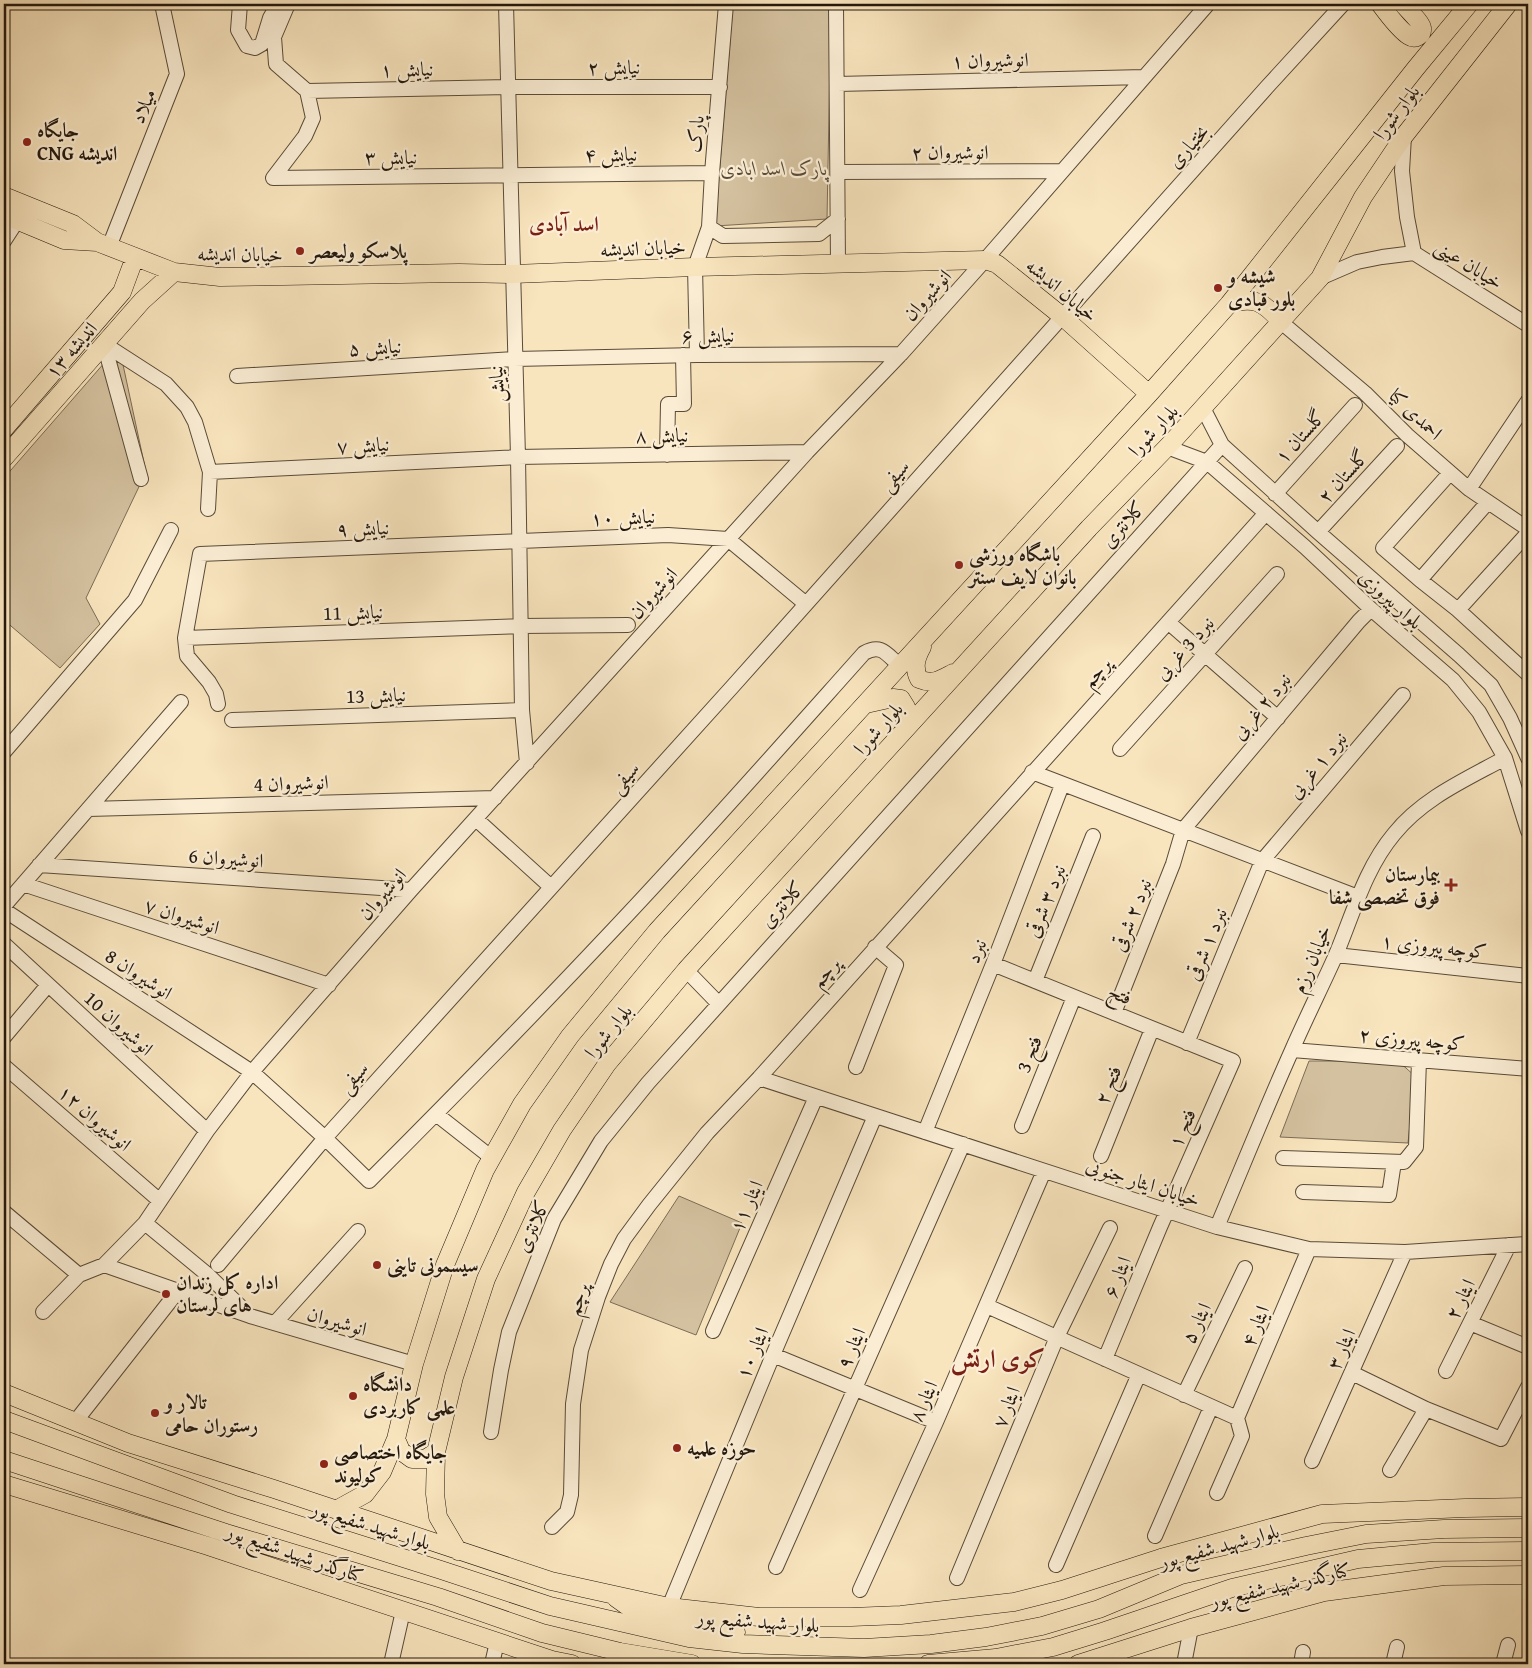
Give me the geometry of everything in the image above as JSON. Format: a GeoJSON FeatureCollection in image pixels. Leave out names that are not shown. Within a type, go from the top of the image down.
{"type":"FeatureCollection","features":[{"type":"Feature","properties":{"kind":"main road"},"geometry":{"type":"LineString","coordinates":[[1380,4],[1405,34],[1416,68]]}},
{"type":"Feature","properties":{"kind":"main road"},"geometry":{"type":"LineString","coordinates":[[1403,4],[1421,24],[1423,29],[1417,38],[1412,38],[1405,34]]}},
{"type":"Feature","properties":{"kind":"main road","name":"بلوار شورا"},"geometry":{"type":"LineString","coordinates":[[336,1510],[365,1494],[382,1472],[396,1439],[414,1364],[445,1265],[485,1170],[522,1104],[577,1029],[658,931],[1229,304],[1469,4]]}},
{"type":"Feature","properties":{"kind":"main road","name":"بلوار شورا"},"geometry":{"type":"LineString","coordinates":[[458,1551],[438,1517],[435,1494],[436,1452],[454,1377],[486,1279],[526,1192],[562,1130],[606,1064],[686,970],[1089,528],[1203,408],[1320,278],[1363,197],[1404,136],[1508,4]]}},
{"type":"Feature","properties":{"kind":"main road"},"geometry":{"type":"LineString","coordinates":[[1414,18],[1449,28]]}},
{"type":"Feature","properties":{"kind":"main road","name":"خیابان اندیشه"},"geometry":{"type":"LineString","coordinates":[[4,196],[74,224],[103,245]]}},
{"type":"Feature","properties":{"kind":"main road","name":"خیابان اندیشه"},"geometry":{"type":"LineString","coordinates":[[10,218],[64,240],[103,245],[174,272],[220,278],[450,273],[513,274],[695,267],[985,260],[997,264],[1063,317],[1149,394]]}},
{"type":"Feature","properties":{"kind":"main road","name":"اندیشه ۱۳"},"geometry":{"type":"LineString","coordinates":[[4,429],[122,292],[135,257]]}},
{"type":"Feature","properties":{"kind":"main road","name":"اندیشه ۱۳"},"geometry":{"type":"LineString","coordinates":[[4,458],[134,311],[174,272]]}},
{"type":"Feature","properties":{"kind":"main road"},"geometry":{"type":"LineString","coordinates":[[117,298],[134,311]]}},
{"type":"Feature","properties":{"kind":"main road"},"geometry":{"type":"LineString","coordinates":[[1229,304],[1244,299],[1258,302],[1268,308],[1280,322]]}},
{"type":"Feature","properties":{"kind":"main road"},"geometry":{"type":"LineString","coordinates":[[16,415],[30,428]]}},
{"type":"Feature","properties":{"kind":"main road"},"geometry":{"type":"LineString","coordinates":[[928,636],[915,663],[919,679],[928,683],[958,671]]}},
{"type":"Feature","properties":{"kind":"main road"},"geometry":{"type":"LineString","coordinates":[[865,704],[884,699],[901,699],[906,707],[904,731]]}},
{"type":"Feature","properties":{"kind":"main road"},"geometry":{"type":"LineString","coordinates":[[4,1393],[137,1446],[551,1581],[669,1607],[759,1617],[851,1618],[901,1615],[1014,1602],[1062,1590],[1161,1558],[1322,1514],[1528,1507]]}},
{"type":"Feature","properties":{"kind":"main road","name":"بلوار شهید شفیع پور"},"geometry":{"type":"LineString","coordinates":[[4,1420],[232,1504],[550,1606],[689,1638],[779,1646],[864,1648],[931,1644],[986,1637],[1042,1626],[1099,1609],[1181,1575],[1366,1534],[1444,1529],[1528,1528]]}},
{"type":"Feature","properties":{"kind":"main road"},"geometry":{"type":"LineString","coordinates":[[396,1439],[401,1451],[412,1459],[425,1459],[436,1452]]}},
{"type":"Feature","properties":{"kind":"main road"},"geometry":{"type":"LineString","coordinates":[[4,1460],[226,1533],[438,1598],[542,1633],[620,1652],[692,1664]]}},
{"type":"Feature","properties":{"kind":"main road","name":"کنارگذر شهید شفیع پور"},"geometry":{"type":"LineString","coordinates":[[4,1484],[208,1546],[552,1660],[572,1664]]}},
{"type":"Feature","properties":{"kind":"main road"},"geometry":{"type":"LineString","coordinates":[[83,1486],[158,1531]]}},
{"type":"Feature","properties":{"kind":"main road"},"geometry":{"type":"LineString","coordinates":[[1218,1566],[1325,1529],[1360,1524],[1420,1521],[1466,1508]]}},
{"type":"Feature","properties":{"kind":"main road"},"geometry":{"type":"LineString","coordinates":[[928,1664],[996,1658],[1052,1647],[1232,1588],[1358,1559],[1433,1552],[1528,1551]]}},
{"type":"Feature","properties":{"kind":"main road"},"geometry":{"type":"LineString","coordinates":[[1358,1559],[1422,1564],[1474,1565],[1527,1575]]}},
{"type":"Feature","properties":{"kind":"main road","name":"کنارگذر شهید شفیع پور"},"geometry":{"type":"LineString","coordinates":[[1086,1663],[1191,1628],[1324,1592],[1444,1576],[1527,1575]]}},
{"type":"Feature","properties":{"kind":"main road"},"geometry":{"type":"LineString","coordinates":[[609,1594],[637,1613],[697,1626],[743,1633],[779,1646]]}},
{"type":"Feature","properties":{"kind":"street","name":"میلاد"},"geometry":{"type":"LineString","coordinates":[[103,245],[177,74],[162,4]]}},
{"type":"Feature","properties":{"kind":"street"},"geometry":{"type":"LineString","coordinates":[[240,4],[238,30],[247,46],[255,48],[262,44],[270,18],[278,4]]}},
{"type":"Feature","properties":{"kind":"street"},"geometry":{"type":"LineString","coordinates":[[288,4],[274,37],[276,64],[307,91]]}},
{"type":"Feature","properties":{"kind":"street","name":"نیایش"},"geometry":{"type":"LineString","coordinates":[[506,4],[522,626],[522,710],[526,763]]}},
{"type":"Feature","properties":{"kind":"street","name":"پارک"},"geometry":{"type":"LineString","coordinates":[[695,267],[709,226],[726,4]]}},
{"type":"Feature","properties":{"kind":"street"},"geometry":{"type":"LineString","coordinates":[[836,4],[838,264]]}},
{"type":"Feature","properties":{"kind":"street","name":"انوشیروان"},"geometry":{"type":"LineString","coordinates":[[414,1364],[250,1316],[104,1264],[145,1223],[207,1130],[252,1072],[411,890],[807,452],[901,354],[1208,4]]}},
{"type":"Feature","properties":{"kind":"street","name":"بختیاری"},"geometry":{"type":"LineString","coordinates":[[1063,317],[1343,4]]}},
{"type":"Feature","properties":{"kind":"street","name":"انوشیروان ۱"},"geometry":{"type":"LineString","coordinates":[[837,84],[1144,77]]}},
{"type":"Feature","properties":{"kind":"street","name":"نیایش ۱"},"geometry":{"type":"LineString","coordinates":[[307,91],[508,86]]}},
{"type":"Feature","properties":{"kind":"street","name":"نیایش ۲"},"geometry":{"type":"LineString","coordinates":[[508,86],[720,87]]}},
{"type":"Feature","properties":{"kind":"street","name":"نیایش ۳"},"geometry":{"type":"LineString","coordinates":[[307,91],[313,118],[305,136],[273,178],[510,176]]}},
{"type":"Feature","properties":{"kind":"street"},"geometry":{"type":"LineString","coordinates":[[1320,278],[1357,262],[1414,253],[1407,217],[1402,171],[1404,136]]}},
{"type":"Feature","properties":{"kind":"street","name":"انوشیروان ۲"},"geometry":{"type":"LineString","coordinates":[[838,172],[1062,171]]}},
{"type":"Feature","properties":{"kind":"street","name":"نیایش ۴"},"geometry":{"type":"LineString","coordinates":[[510,176],[712,173]]}},
{"type":"Feature","properties":{"kind":"street"},"geometry":{"type":"LineString","coordinates":[[4,241],[10,218]]}},
{"type":"Feature","properties":{"kind":"street"},"geometry":{"type":"LineString","coordinates":[[709,226],[723,236],[819,234],[838,219]]}},
{"type":"Feature","properties":{"kind":"street","name":"خیابان عینی"},"geometry":{"type":"LineString","coordinates":[[1414,253],[1528,325]]}},
{"type":"Feature","properties":{"kind":"street"},"geometry":{"type":"LineString","coordinates":[[667,455],[668,404],[684,404],[690,355],[695,267]]}},
{"type":"Feature","properties":{"kind":"street","name":"سیفی"},"geometry":{"type":"LineString","coordinates":[[218,1265],[325,1138],[1063,317]]}},
{"type":"Feature","properties":{"kind":"street","name":"احمدی کیا"},"geometry":{"type":"LineString","coordinates":[[1280,322],[1365,393],[1408,435],[1470,490],[1528,531]]}},
{"type":"Feature","properties":{"kind":"street"},"geometry":{"type":"LineString","coordinates":[[104,344],[166,384],[196,422],[210,472],[208,509]]}},
{"type":"Feature","properties":{"kind":"street"},"geometry":{"type":"LineString","coordinates":[[104,344],[141,479]]}},
{"type":"Feature","properties":{"kind":"street","name":"نیایش ۶"},"geometry":{"type":"LineString","coordinates":[[515,359],[690,355],[901,354]]}},
{"type":"Feature","properties":{"kind":"street","name":"نیایش ۵"},"geometry":{"type":"LineString","coordinates":[[237,376],[515,359]]}},
{"type":"Feature","properties":{"kind":"street"},"geometry":{"type":"LineString","coordinates":[[1470,490],[1528,401]]}},
{"type":"Feature","properties":{"kind":"street","name":"گلستان ۱"},"geometry":{"type":"LineString","coordinates":[[1275,494],[1355,405]]}},
{"type":"Feature","properties":{"kind":"street","name":"بلوار پیروزی"},"geometry":{"type":"LineString","coordinates":[[1203,408],[1222,445],[1275,494],[1459,655],[1490,685],[1510,718],[1528,758]]}},
{"type":"Feature","properties":{"kind":"street","name":"کلانتری"},"geometry":{"type":"LineString","coordinates":[[491,1432],[509,1332],[554,1219],[601,1141],[648,1083],[1222,445]]}},
{"type":"Feature","properties":{"kind":"street","name":"گلستان ۲"},"geometry":{"type":"LineString","coordinates":[[1318,532],[1397,446]]}},
{"type":"Feature","properties":{"kind":"street","name":"بلوار پیروزی"},"geometry":{"type":"LineString","coordinates":[[1167,447],[1207,462],[1453,680],[1479,712],[1505,758],[1528,831]]}},
{"type":"Feature","properties":{"kind":"street","name":"نیایش ۸"},"geometry":{"type":"LineString","coordinates":[[518,457],[807,452]]}},
{"type":"Feature","properties":{"kind":"street","name":"نیایش ۷"},"geometry":{"type":"LineString","coordinates":[[210,472],[518,457]]}},
{"type":"Feature","properties":{"kind":"street"},"geometry":{"type":"LineString","coordinates":[[1450,473],[1383,548],[1526,668]]}},
{"type":"Feature","properties":{"kind":"street"},"geometry":{"type":"LineString","coordinates":[[1420,580],[1488,502]]}},
{"type":"Feature","properties":{"kind":"street","name":"پرچم"},"geometry":{"type":"LineString","coordinates":[[552,1527],[567,1512],[572,1495],[572,1404],[581,1350],[598,1297],[611,1264],[624,1239],[707,1133],[759,1078],[1266,513]]}},
{"type":"Feature","properties":{"kind":"street"},"geometry":{"type":"LineString","coordinates":[[4,752],[135,600],[171,530]]}},
{"type":"Feature","properties":{"kind":"street"},"geometry":{"type":"LineString","coordinates":[[1458,610],[1528,531]]}},
{"type":"Feature","properties":{"kind":"street","name":"نیایش ۱۰"},"geometry":{"type":"LineString","coordinates":[[520,542],[668,535],[728,539]]}},
{"type":"Feature","properties":{"kind":"street"},"geometry":{"type":"LineString","coordinates":[[728,539],[806,604]]}},
{"type":"Feature","properties":{"kind":"street","name":"نیایش ۹"},"geometry":{"type":"LineString","coordinates":[[185,638],[200,554],[520,542]]}},
{"type":"Feature","properties":{"kind":"street","name":"نبرد 3 غربی"},"geometry":{"type":"LineString","coordinates":[[1120,749],[1277,574]]}},
{"type":"Feature","properties":{"kind":"street","name":"نبرد ۲ غربی"},"geometry":{"type":"LineString","coordinates":[[1183,830],[1371,609]]}},
{"type":"Feature","properties":{"kind":"street"},"geometry":{"type":"LineString","coordinates":[[1168,622],[1278,718]]}},
{"type":"Feature","properties":{"kind":"street","name":"نیایش 11"},"geometry":{"type":"LineString","coordinates":[[185,638],[522,626],[628,625]]}},
{"type":"Feature","properties":{"kind":"street"},"geometry":{"type":"LineString","coordinates":[[185,638],[187,656],[209,682],[216,694],[218,704]]}},
{"type":"Feature","properties":{"kind":"street"},"geometry":{"type":"LineString","coordinates":[[492,1158],[436,1114],[613,930],[722,812],[864,653],[872,649],[881,649],[900,666]]}},
{"type":"Feature","properties":{"kind":"street","name":"نبرد ۱ غربی"},"geometry":{"type":"LineString","coordinates":[[1262,862],[1403,695]]}},
{"type":"Feature","properties":{"kind":"street"},"geometry":{"type":"LineString","coordinates":[[4,906],[181,702]]}},
{"type":"Feature","properties":{"kind":"street","name":"نیایش 13"},"geometry":{"type":"LineString","coordinates":[[232,720],[522,710]]}},
{"type":"Feature","properties":{"kind":"street","name":"خیابان رزم"},"geometry":{"type":"LineString","coordinates":[[1217,1228],[1292,1050],[1336,955],[1358,897],[1381,852],[1394,834],[1422,806],[1439,794],[1505,758]]}},
{"type":"Feature","properties":{"kind":"street"},"geometry":{"type":"LineString","coordinates":[[1032,772],[1262,862],[1358,897]]}},
{"type":"Feature","properties":{"kind":"street","name":"نبرد"},"geometry":{"type":"LineString","coordinates":[[925,1132],[993,964],[1062,785]]}},
{"type":"Feature","properties":{"kind":"street","name":"انوشیروان 4"},"geometry":{"type":"LineString","coordinates":[[88,808],[495,798]]}},
{"type":"Feature","properties":{"kind":"street"},"geometry":{"type":"LineString","coordinates":[[476,819],[551,887]]}},
{"type":"Feature","properties":{"kind":"street","name":"نبرد ۲ شرقی"},"geometry":{"type":"LineString","coordinates":[[1114,1013],[1173,864],[1183,830]]}},
{"type":"Feature","properties":{"kind":"street","name":"نبرد ۳ شرقی"},"geometry":{"type":"LineString","coordinates":[[1035,981],[1093,836]]}},
{"type":"Feature","properties":{"kind":"street","name":"نبرد ۱ شرقی"},"geometry":{"type":"LineString","coordinates":[[1187,1043],[1262,862]]}},
{"type":"Feature","properties":{"kind":"street","name":"انوشیروان 6"},"geometry":{"type":"LineString","coordinates":[[39,866],[411,890]]}},
{"type":"Feature","properties":{"kind":"street","name":"انوشیروان ۷"},"geometry":{"type":"LineString","coordinates":[[23,884],[329,985]]}},
{"type":"Feature","properties":{"kind":"street","name":"انوشیروان 8"},"geometry":{"type":"LineString","coordinates":[[4,910],[252,1072],[325,1138],[369,1182],[436,1114]]}},
{"type":"Feature","properties":{"kind":"street","name":"انوشیروان 10"},"geometry":{"type":"LineString","coordinates":[[4,944],[207,1130]]}},
{"type":"Feature","properties":{"kind":"street"},"geometry":{"type":"LineString","coordinates":[[856,1067],[896,965],[875,947]]}},
{"type":"Feature","properties":{"kind":"street","name":"کوچه پیروزی ۱"},"geometry":{"type":"LineString","coordinates":[[1336,955],[1528,976]]}},
{"type":"Feature","properties":{"kind":"street","name":"فتح"},"geometry":{"type":"LineString","coordinates":[[993,964],[1233,1062]]}},
{"type":"Feature","properties":{"kind":"street"},"geometry":{"type":"LineString","coordinates":[[686,970],[719,1004]]}},
{"type":"Feature","properties":{"kind":"street"},"geometry":{"type":"LineString","coordinates":[[4,1037],[48,985]]}},
{"type":"Feature","properties":{"kind":"street","name":"فتح 3"},"geometry":{"type":"LineString","coordinates":[[1022,1126],[1074,997]]}},
{"type":"Feature","properties":{"kind":"street","name":"فتح ۲"},"geometry":{"type":"LineString","coordinates":[[1101,1156],[1152,1028]]}},
{"type":"Feature","properties":{"kind":"street","name":"کوچه پیروزی ۲"},"geometry":{"type":"LineString","coordinates":[[1292,1050],[1528,1069]]}},
{"type":"Feature","properties":{"kind":"street"},"geometry":{"type":"LineString","coordinates":[[1283,1158],[1404,1162],[1416,1147],[1419,1060]]}},
{"type":"Feature","properties":{"kind":"street","name":"فتح ۱"},"geometry":{"type":"LineString","coordinates":[[1167,1211],[1233,1062]]}},
{"type":"Feature","properties":{"kind":"street","name":"انوشیروان ۱۲"},"geometry":{"type":"LineString","coordinates":[[4,1066],[160,1202]]}},
{"type":"Feature","properties":{"kind":"street","name":"خیابان ایثار جنوبی"},"geometry":{"type":"LineString","coordinates":[[759,1078],[1217,1228],[1309,1249],[1405,1252],[1528,1244]]}},
{"type":"Feature","properties":{"kind":"street","name":"ایثار ۱۱"},"geometry":{"type":"LineString","coordinates":[[714,1331],[816,1096]]}},
{"type":"Feature","properties":{"kind":"street","name":"ایثار ۱۰"},"geometry":{"type":"LineString","coordinates":[[669,1607],[773,1355],[875,1116]]}},
{"type":"Feature","properties":{"kind":"street","name":"ایثار ۹"},"geometry":{"type":"LineString","coordinates":[[776,1567],[963,1144]]}},
{"type":"Feature","properties":{"kind":"street"},"geometry":{"type":"LineString","coordinates":[[1304,1192],[1389,1195],[1394,1162]]}},
{"type":"Feature","properties":{"kind":"street","name":"ایثار ۸"},"geometry":{"type":"LineString","coordinates":[[860,1590],[936,1422],[1044,1171]]}},
{"type":"Feature","properties":{"kind":"street","name":"ایثار ۶"},"geometry":{"type":"LineString","coordinates":[[1105,1359],[1167,1211]]}},
{"type":"Feature","properties":{"kind":"street"},"geometry":{"type":"LineString","coordinates":[[4,1212],[78,1275]]}},
{"type":"Feature","properties":{"kind":"street","name":"انوشیروان"},"geometry":{"type":"LineString","coordinates":[[145,1223],[208,1275],[250,1316]]}},
{"type":"Feature","properties":{"kind":"street","name":"ایثار ۷"},"geometry":{"type":"LineString","coordinates":[[958,1578],[1057,1337],[1110,1228]]}},
{"type":"Feature","properties":{"kind":"street"},"geometry":{"type":"LineString","coordinates":[[274,1323],[358,1231]]}},
{"type":"Feature","properties":{"kind":"street","name":"ایثار ۲"},"geometry":{"type":"LineString","coordinates":[[1446,1371],[1510,1245]]}},
{"type":"Feature","properties":{"kind":"street","name":"ایثار ۴"},"geometry":{"type":"LineString","coordinates":[[1237,1418],[1309,1249]]}},
{"type":"Feature","properties":{"kind":"street","name":"ایثار ۳"},"geometry":{"type":"LineString","coordinates":[[1312,1461],[1405,1252]]}},
{"type":"Feature","properties":{"kind":"street"},"geometry":{"type":"LineString","coordinates":[[43,1312],[78,1275],[104,1264]]}},
{"type":"Feature","properties":{"kind":"street","name":"ایثار ۵"},"geometry":{"type":"LineString","coordinates":[[1184,1395],[1245,1268]]}},
{"type":"Feature","properties":{"kind":"street"},"geometry":{"type":"LineString","coordinates":[[76,1422],[178,1291]]}},
{"type":"Feature","properties":{"kind":"street"},"geometry":{"type":"LineString","coordinates":[[986,1306],[1237,1418],[1242,1436],[1217,1493]]}},
{"type":"Feature","properties":{"kind":"street"},"geometry":{"type":"LineString","coordinates":[[1470,1323],[1528,1347]]}},
{"type":"Feature","properties":{"kind":"street"},"geometry":{"type":"LineString","coordinates":[[773,1355],[936,1422]]}},
{"type":"Feature","properties":{"kind":"street"},"geometry":{"type":"LineString","coordinates":[[1352,1373],[1426,1410],[1501,1439],[1527,1390]]}},
{"type":"Feature","properties":{"kind":"street"},"geometry":{"type":"LineString","coordinates":[[1056,1565],[1139,1374]]}},
{"type":"Feature","properties":{"kind":"street"},"geometry":{"type":"LineString","coordinates":[[1155,1536],[1211,1407]]}},
{"type":"Feature","properties":{"kind":"street"},"geometry":{"type":"LineString","coordinates":[[1390,1470],[1426,1410]]}},
{"type":"Feature","properties":{"kind":"street"},"geometry":{"type":"LineString","coordinates":[[390,1664],[403,1611]]}},
{"type":"Feature","properties":{"kind":"street"},"geometry":{"type":"LineString","coordinates":[[1184,1664],[1191,1628]]}},
{"type":"Feature","properties":{"kind":"street"},"geometry":{"type":"LineString","coordinates":[[492,1664],[497,1642]]}},
{"type":"Feature","properties":{"kind":"street"},"geometry":{"type":"LineString","coordinates":[[1503,1664],[1508,1645]]}},
{"type":"Feature","properties":{"kind":"street"},"geometry":{"type":"LineString","coordinates":[[1393,1664],[1397,1647]]}},
{"type":"Feature","properties":{"kind":"green space","name":"پارک اسد ابادی"},"geometry":{"type":"Polygon","coordinates":[[[733,4],[831,4],[827,219],[715,226],[733,4]]]}},
{"type":"Feature","properties":{"kind":"green space"},"geometry":{"type":"Polygon","coordinates":[[[119,346],[146,472],[86,598],[100,624],[60,668],[4,620],[4,478],[119,346]]]}},
{"type":"Feature","properties":{"kind":"green space"},"geometry":{"type":"Polygon","coordinates":[[[1309,1061],[1398,1061],[1415,1076],[1408,1143],[1280,1137],[1309,1061]]]}},
{"type":"Feature","properties":{"kind":"green space"},"geometry":{"type":"Polygon","coordinates":[[[679,1196],[742,1223],[696,1335],[610,1302],[679,1196]]]}},
{"type":"Feature","properties":{"kind":"place","name":"جایگاه CNG اندیشه"},"geometry":{"type":"Point","coordinates":[27,142]}},
{"type":"Feature","properties":{"kind":"place","name":"پلاسکو ولیعصر"},"geometry":{"type":"Point","coordinates":[300,251]}},
{"type":"Feature","properties":{"kind":"place","name":"شیشه و بلور قبادی"},"geometry":{"type":"Point","coordinates":[1218,288]}},
{"type":"Feature","properties":{"kind":"place","name":"باشگاه ورزشی بانوان لایف سنتر"},"geometry":{"type":"Point","coordinates":[959,565]}},
{"type":"Feature","properties":{"kind":"place","name":"بیمارستان فوق تخصصی شفا"},"geometry":{"type":"Point","coordinates":[1451,885]}},
{"type":"Feature","properties":{"kind":"place","name":"سیسمونی تاینی"},"geometry":{"type":"Point","coordinates":[377,1265]}},
{"type":"Feature","properties":{"kind":"place","name":"اداره کل زندان های لرستان"},"geometry":{"type":"Point","coordinates":[166,1294]}},
{"type":"Feature","properties":{"kind":"place","name":"دانشگاه علمی کاربردی"},"geometry":{"type":"Point","coordinates":[353,1396]}},
{"type":"Feature","properties":{"kind":"place","name":"تالار و رستوران حامی"},"geometry":{"type":"Point","coordinates":[155,1413]}},
{"type":"Feature","properties":{"kind":"place","name":"حوزه علمیه"},"geometry":{"type":"Point","coordinates":[677,1448]}},
{"type":"Feature","properties":{"kind":"place","name":"جایگاه اختصاصی کولیوند"},"geometry":{"type":"Point","coordinates":[324,1464]}},
{"type":"Feature","properties":{"kind":"district","name":"اسد آبادی"},"geometry":{"type":"Point","coordinates":[564,224]}},
{"type":"Feature","properties":{"kind":"district","name":"کوی ارتش"},"geometry":{"type":"Point","coordinates":[998,1358]}}]}
